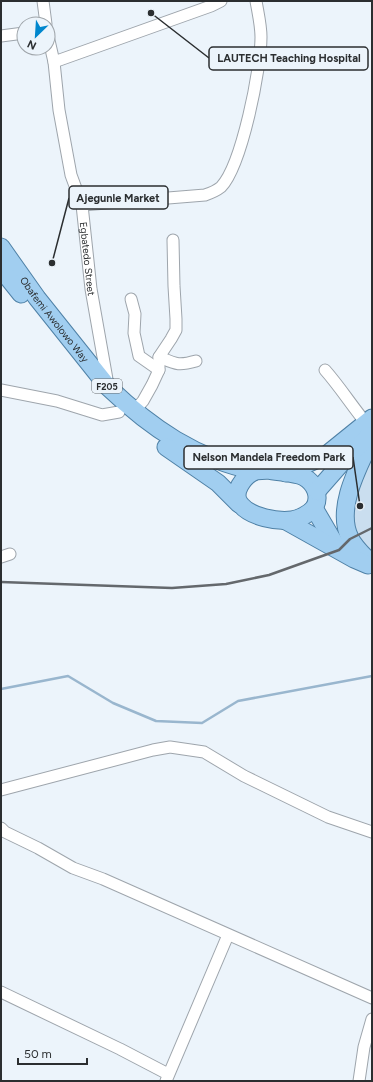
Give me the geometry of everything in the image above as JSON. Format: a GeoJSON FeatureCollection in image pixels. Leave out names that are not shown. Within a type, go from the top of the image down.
{"type":"FeatureCollection","features":[{"type":"Feature","properties":{"kind":"main road","name":"Obafemi Awolowo Way"},"geometry":{"type":"LineString","coordinates":[[1,247],[37,298],[126,412],[188,448],[222,463],[255,471]]}},
{"type":"Feature","properties":{"kind":"main road","name":"F205"},"geometry":{"type":"LineString","coordinates":[[1,269],[103,397],[126,412],[149,436],[218,483],[239,504],[257,515],[273,520],[286,521],[298,519],[314,508]]}},
{"type":"Feature","properties":{"kind":"main road"},"geometry":{"type":"LineString","coordinates":[[286,473],[325,456],[370,428]]}},
{"type":"Feature","properties":{"kind":"main road"},"geometry":{"type":"LineString","coordinates":[[338,549],[314,508],[317,498],[317,491],[370,428]]}},
{"type":"Feature","properties":{"kind":"main road"},"geometry":{"type":"LineString","coordinates":[[370,428],[353,479],[346,510],[346,524],[353,544],[372,565]]}},
{"type":"Feature","properties":{"kind":"main road","name":"F205"},"geometry":{"type":"LineString","coordinates":[[255,471],[268,470],[304,477],[312,483],[317,491]]}},
{"type":"Feature","properties":{"kind":"main road"},"geometry":{"type":"LineString","coordinates":[[239,504],[237,494],[240,485],[245,478],[255,471]]}},
{"type":"Feature","properties":{"kind":"main road"},"geometry":{"type":"LineString","coordinates":[[286,521],[354,559],[372,565]]}},
{"type":"Feature","properties":{"kind":"street"},"geometry":{"type":"LineString","coordinates":[[43,1],[45,16]]}},
{"type":"Feature","properties":{"kind":"street"},"geometry":{"type":"LineString","coordinates":[[54,62],[211,6],[221,1]]}},
{"type":"Feature","properties":{"kind":"street"},"geometry":{"type":"LineString","coordinates":[[82,205],[205,195],[214,192],[222,186],[234,164],[249,117],[259,66],[261,36],[256,1]]}},
{"type":"Feature","properties":{"kind":"street"},"geometry":{"type":"LineString","coordinates":[[1,36],[16,34]]}},
{"type":"Feature","properties":{"kind":"street","name":"Egbatedo Street"},"geometry":{"type":"LineString","coordinates":[[53,56],[59,110],[71,175],[82,205],[91,289],[108,387]]}},
{"type":"Feature","properties":{"kind":"street"},"geometry":{"type":"LineString","coordinates":[[1,390],[57,401],[102,415],[126,412],[143,401],[159,370],[159,357],[176,330],[173,240]]}},
{"type":"Feature","properties":{"kind":"street"},"geometry":{"type":"LineString","coordinates":[[131,299],[135,314],[134,333],[139,356],[159,370]]}},
{"type":"Feature","properties":{"kind":"street"},"geometry":{"type":"LineString","coordinates":[[159,357],[177,364],[196,361]]}},
{"type":"Feature","properties":{"kind":"street"},"geometry":{"type":"LineString","coordinates":[[325,370],[340,387],[352,406],[370,428]]}},
{"type":"Feature","properties":{"kind":"street"},"geometry":{"type":"LineString","coordinates":[[1,790],[153,750],[170,747],[204,752],[244,776],[328,817],[372,832]]}},
{"type":"Feature","properties":{"kind":"street"},"geometry":{"type":"LineString","coordinates":[[1,828],[5,832],[38,848],[72,868],[103,879],[372,998]]}},
{"type":"Feature","properties":{"kind":"street"},"geometry":{"type":"LineString","coordinates":[[1,992],[120,1049],[167,1077],[228,935]]}},
{"type":"Feature","properties":{"kind":"street"},"geometry":{"type":"LineString","coordinates":[[359,1081],[364,1047],[372,1018]]}},
{"type":"Feature","properties":{"kind":"shaded area"},"geometry":{"type":"Polygon","coordinates":[[[372,444],[372,561],[342,532],[372,444]]]}},
{"type":"Feature","properties":{"kind":"waterway"},"geometry":{"type":"LineString","coordinates":[[1,689],[68,676],[113,703],[156,721],[202,723],[238,701],[372,676]]}},
{"type":"Feature","properties":{"kind":"railway"},"geometry":{"type":"LineString","coordinates":[[1,582],[172,588],[226,584],[269,575],[339,550],[350,539],[372,528]]}},
{"type":"Feature","properties":{"kind":"place","name":"LAUTECH Teaching Hospital"},"geometry":{"type":"Point","coordinates":[151,13]}},
{"type":"Feature","properties":{"kind":"place","name":"Ajegunle Market"},"geometry":{"type":"Point","coordinates":[52,263]}},
{"type":"Feature","properties":{"kind":"place","name":"Nelson Mandela Freedom Park"},"geometry":{"type":"Point","coordinates":[360,506]}}]}
